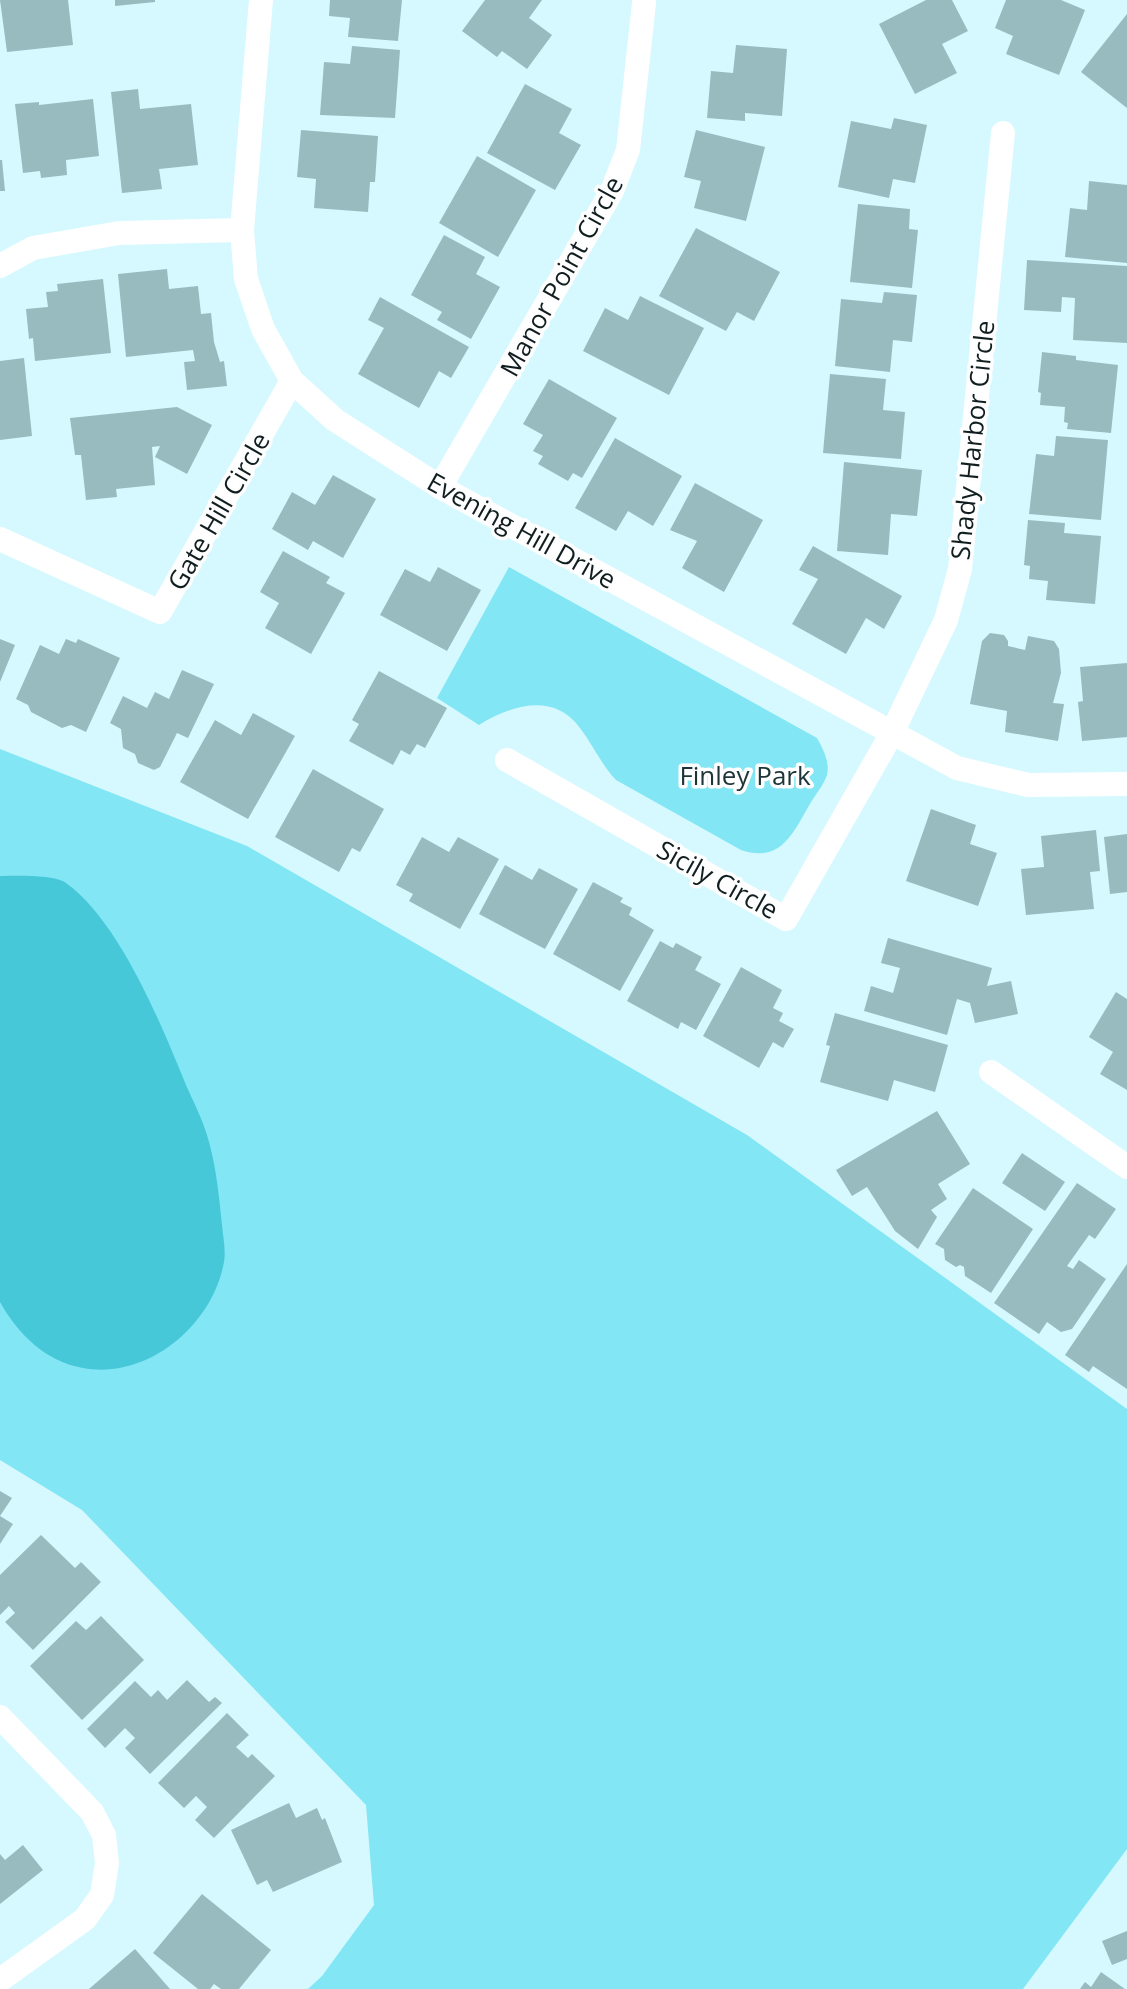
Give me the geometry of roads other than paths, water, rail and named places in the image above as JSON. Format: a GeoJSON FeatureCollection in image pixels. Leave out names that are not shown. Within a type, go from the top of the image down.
{"type":"FeatureCollection","features":[{"type":"Feature","properties":{"kind":"street","name":"Evening Hill Drive"},"geometry":{"type":"LineString","coordinates":[[261,0],[242,230],[246,279],[263,329],[292,381],[335,420],[440,487],[957,768],[1028,785],[1127,784]]}},
{"type":"Feature","properties":{"kind":"street","name":"Manor Point Circle"},"geometry":{"type":"LineString","coordinates":[[440,487],[612,191],[628,150],[644,3]]}},
{"type":"Feature","properties":{"kind":"street","name":"Shady Harbor Circle"},"geometry":{"type":"LineString","coordinates":[[892,733],[946,620],[960,569],[1003,133]]}},
{"type":"Feature","properties":{"kind":"street"},"geometry":{"type":"LineString","coordinates":[[0,266],[33,248],[119,233],[242,230]]}},
{"type":"Feature","properties":{"kind":"street","name":"Gate Hill Circle"},"geometry":{"type":"LineString","coordinates":[[0,539],[160,612],[292,381]]}},
{"type":"Feature","properties":{"kind":"street","name":"Sicily Circle"},"geometry":{"type":"LineString","coordinates":[[507,760],[786,919],[892,733]]}},
{"type":"Feature","properties":{"kind":"street"},"geometry":{"type":"LineString","coordinates":[[991,1072],[1127,1167]]}},
{"type":"Feature","properties":{"kind":"street"},"geometry":{"type":"LineString","coordinates":[[0,1717],[92,1812],[104,1835],[107,1863],[102,1895],[85,1919],[0,1980]]}},
{"type":"Feature","properties":{"kind":"park label","name":"Finley Park"},"geometry":{"type":"Point","coordinates":[745,775]}}]}
